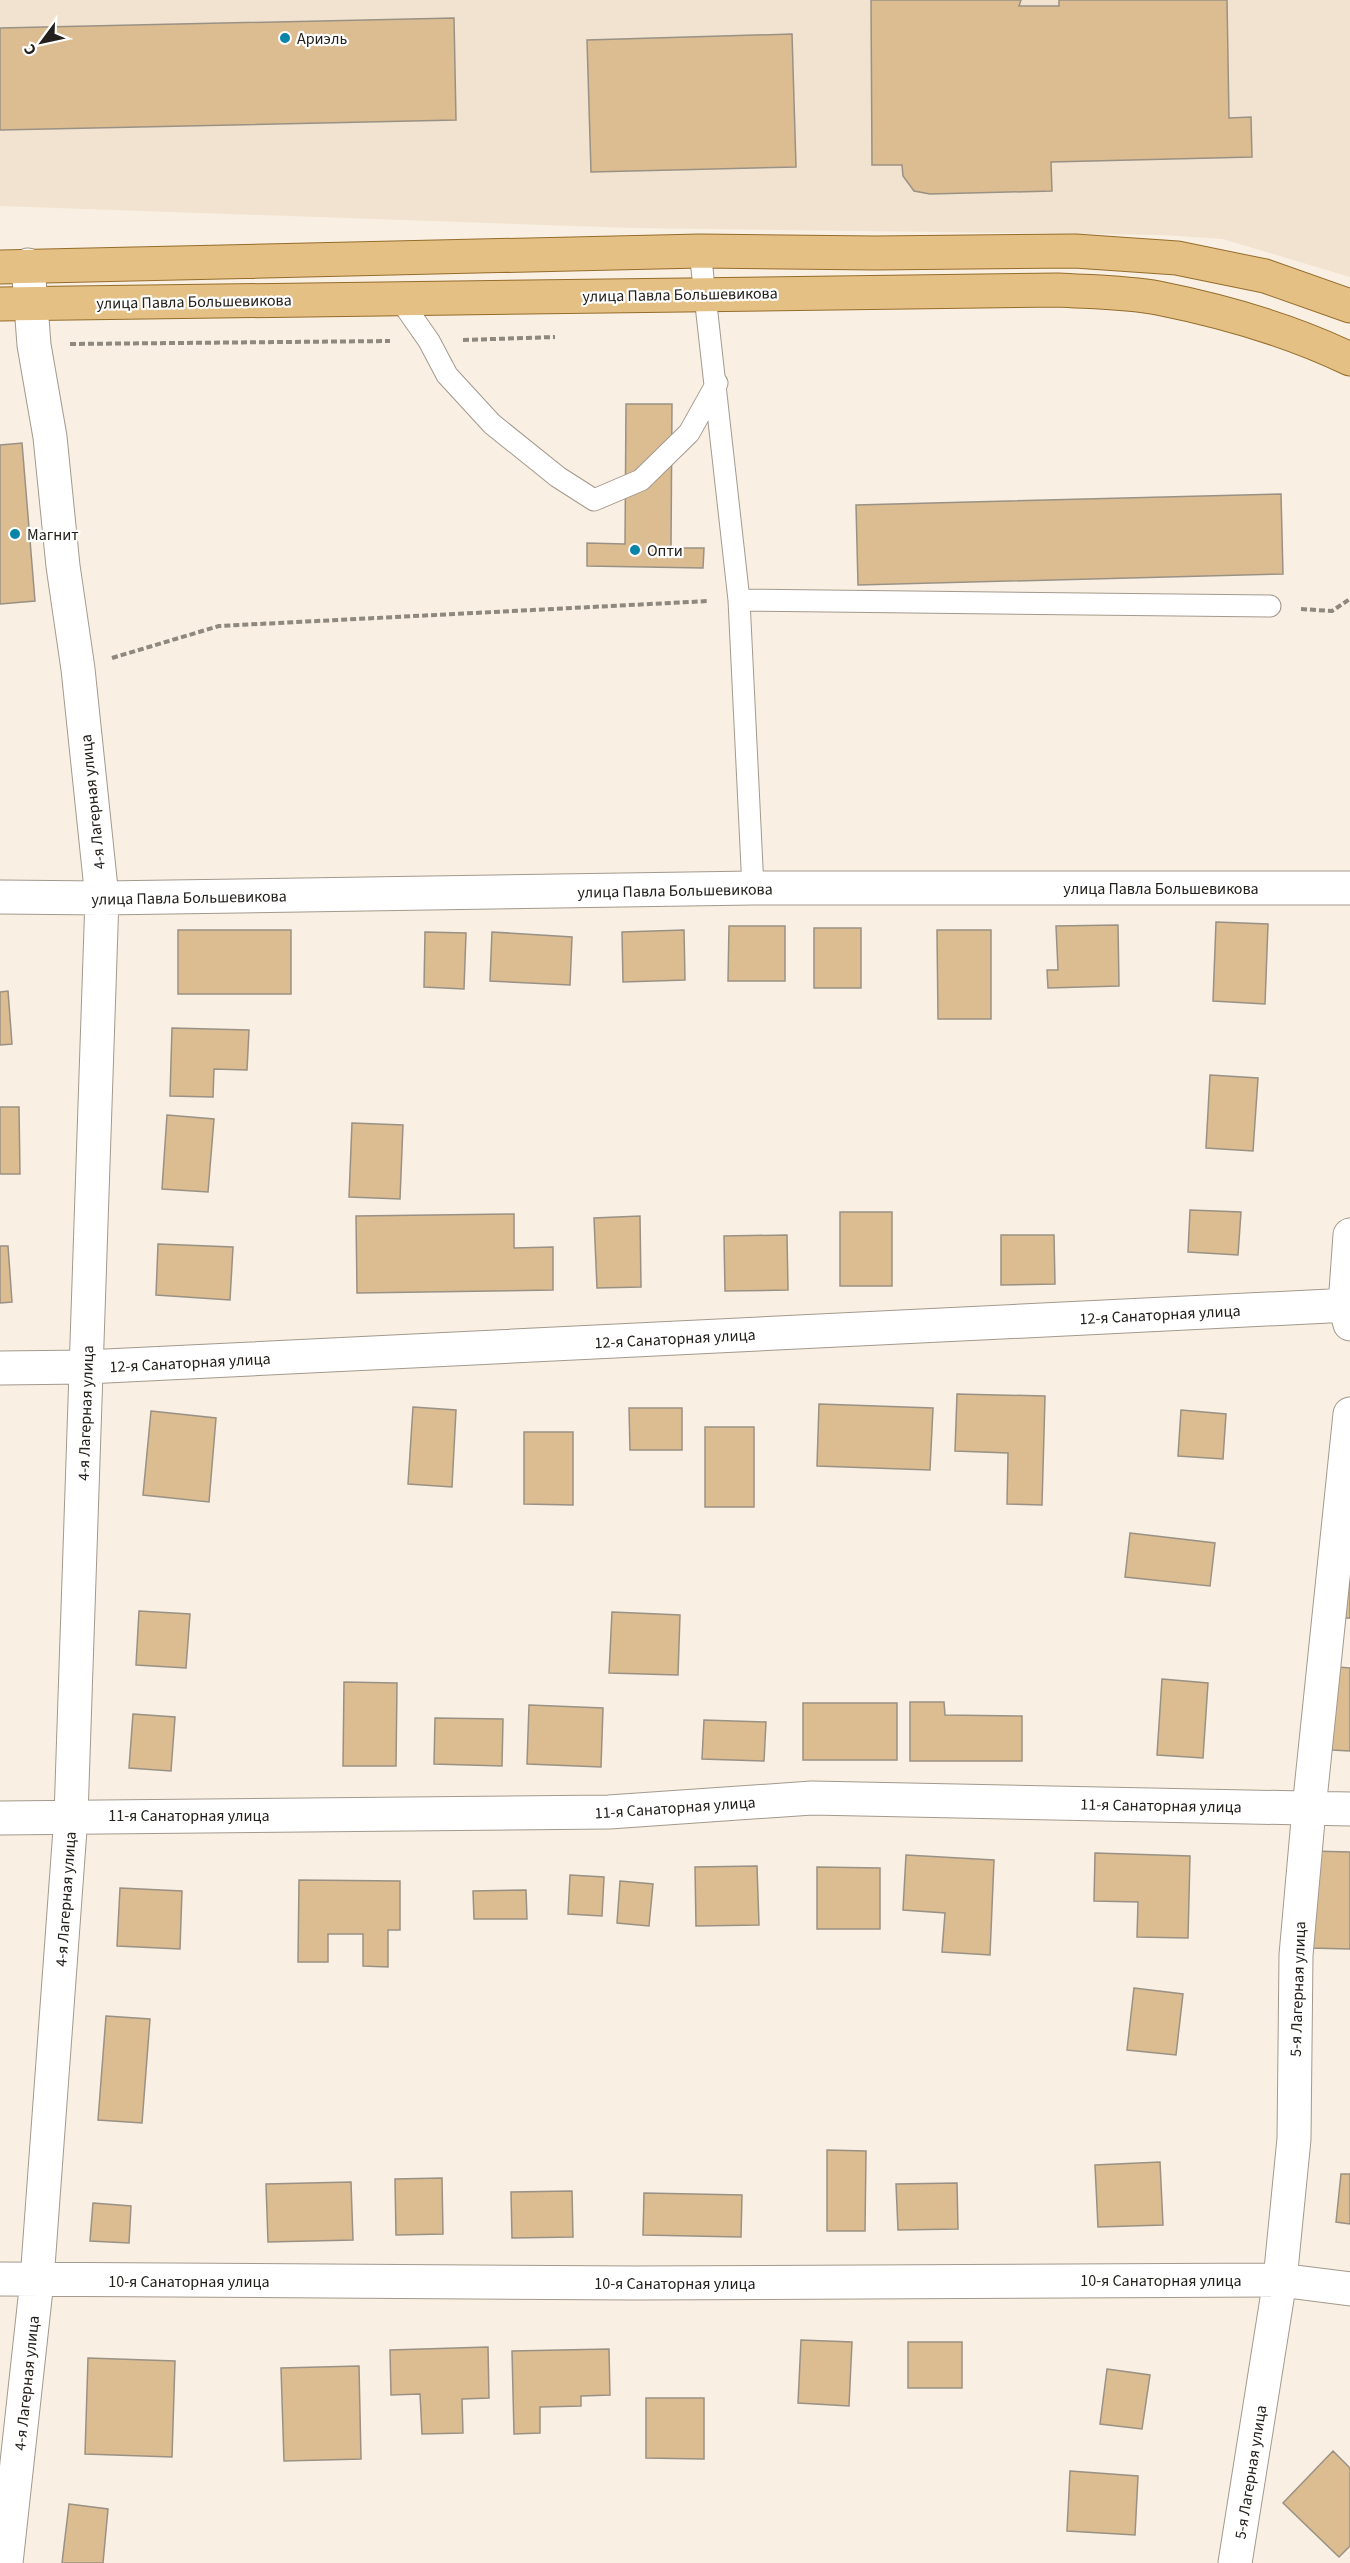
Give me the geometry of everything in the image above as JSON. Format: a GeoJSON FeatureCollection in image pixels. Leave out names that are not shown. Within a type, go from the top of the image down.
{"type":"FeatureCollection","features":[{"type":"Feature","properties":{"kind":"main road"},"geometry":{"type":"LineString","coordinates":[[14,266],[700,251],[875,253],[1075,251],[1177,258],[1265,276],[1350,306]]}},
{"type":"Feature","properties":{"kind":"main road","name":"улица Павла Большевикова"},"geometry":{"type":"LineString","coordinates":[[16,303],[1058,290],[1156,298],[1238,317],[1324,346],[1350,359]]}},
{"type":"Feature","properties":{"kind":"street","name":"4-я Лагерная улица"},"geometry":{"type":"LineString","coordinates":[[6,2563],[37,2280],[71,1816],[102,898],[78,669],[63,566],[50,437],[34,345],[16,303],[14,266]]}},
{"type":"Feature","properties":{"kind":"street","name":"улица Павла Большевикова"},"geometry":{"type":"LineString","coordinates":[[0,897],[102,898],[753,888],[1350,888]]}},
{"type":"Feature","properties":{"kind":"street"},"geometry":{"type":"LineString","coordinates":[[1348,1312],[1350,1235]]}},
{"type":"Feature","properties":{"kind":"street","name":"12-я Санаторная улица"},"geometry":{"type":"LineString","coordinates":[[0,1368],[1348,1312]]}},
{"type":"Feature","properties":{"kind":"street","name":"5-я Лагерная улица"},"geometry":{"type":"LineString","coordinates":[[1234,2563],[1280,2280],[1294,2139],[1296,1955],[1350,1414]]}},
{"type":"Feature","properties":{"kind":"street","name":"11-я Санаторная улица"},"geometry":{"type":"LineString","coordinates":[[0,1818],[609,1812],[812,1798],[1350,1809]]}},
{"type":"Feature","properties":{"kind":"street","name":"10-я Санаторная улица"},"geometry":{"type":"LineString","coordinates":[[0,2279],[635,2283],[1280,2280],[1350,2289]]}},
{"type":"Feature","properties":{"kind":"lane"},"geometry":{"type":"LineString","coordinates":[[700,251],[717,383],[739,600],[753,888]]}},
{"type":"Feature","properties":{"kind":"lane"},"geometry":{"type":"LineString","coordinates":[[399,298],[429,341],[447,375],[492,424],[558,477],[594,500],[641,480],[689,433],[717,383]]}},
{"type":"Feature","properties":{"kind":"lane"},"geometry":{"type":"LineString","coordinates":[[739,600],[1270,606]]}},
{"type":"Feature","properties":{"kind":"path"},"geometry":{"type":"LineString","coordinates":[[1270,606],[1332,611],[1350,599]]}},
{"type":"Feature","properties":{"kind":"path"},"geometry":{"type":"LineString","coordinates":[[78,669],[219,626],[739,600]]}},
{"type":"Feature","properties":{"kind":"shaded area"},"geometry":{"type":"Polygon","coordinates":[[[0,0],[1350,0],[1350,277],[1223,239],[1162,235],[634,228],[0,206],[0,0]]]}},
{"type":"Feature","properties":{"kind":"building"},"geometry":{"type":"Polygon","coordinates":[[[871,0],[1021,0],[1019,6],[1059,6],[1059,0],[1227,0],[1229,118],[1251,117],[1252,157],[1051,162],[1052,191],[930,194],[914,191],[903,176],[902,165],[872,165],[871,0]]]}},
{"type":"Feature","properties":{"kind":"building"},"geometry":{"type":"Polygon","coordinates":[[[454,18],[456,120],[0,130],[0,28],[454,18]]]}},
{"type":"Feature","properties":{"kind":"building"},"geometry":{"type":"Polygon","coordinates":[[[792,34],[796,167],[591,172],[587,40],[792,34]]]}},
{"type":"Feature","properties":{"kind":"building"},"geometry":{"type":"Polygon","coordinates":[[[626,404],[672,404],[671,548],[704,548],[703,568],[587,566],[587,543],[625,544],[626,404]]]}},
{"type":"Feature","properties":{"kind":"building","name":"Магнит"},"geometry":{"type":"Polygon","coordinates":[[[22,443],[35,601],[0,604],[0,445],[22,443]]]}},
{"type":"Feature","properties":{"kind":"building"},"geometry":{"type":"Polygon","coordinates":[[[1281,494],[1283,574],[858,585],[856,505],[1281,494]]]}},
{"type":"Feature","properties":{"kind":"building"},"geometry":{"type":"Polygon","coordinates":[[[1216,922],[1268,924],[1265,1004],[1213,1001],[1216,922]]]}},
{"type":"Feature","properties":{"kind":"building"},"geometry":{"type":"Polygon","coordinates":[[[1118,925],[1119,986],[1048,988],[1047,970],[1058,970],[1056,926],[1118,925]]]}},
{"type":"Feature","properties":{"kind":"building"},"geometry":{"type":"Polygon","coordinates":[[[729,926],[785,926],[785,981],[728,981],[729,926]]]}},
{"type":"Feature","properties":{"kind":"building"},"geometry":{"type":"Polygon","coordinates":[[[814,928],[861,928],[861,988],[814,988],[814,928]]]}},
{"type":"Feature","properties":{"kind":"building"},"geometry":{"type":"Polygon","coordinates":[[[178,930],[291,930],[291,994],[178,994],[178,930]]]}},
{"type":"Feature","properties":{"kind":"building"},"geometry":{"type":"Polygon","coordinates":[[[684,930],[685,980],[623,982],[622,932],[684,930]]]}},
{"type":"Feature","properties":{"kind":"building"},"geometry":{"type":"Polygon","coordinates":[[[937,930],[991,930],[991,1019],[938,1019],[937,930]]]}},
{"type":"Feature","properties":{"kind":"building"},"geometry":{"type":"Polygon","coordinates":[[[425,932],[466,933],[464,989],[424,987],[425,932]]]}},
{"type":"Feature","properties":{"kind":"building"},"geometry":{"type":"Polygon","coordinates":[[[492,932],[572,937],[570,985],[490,981],[492,932]]]}},
{"type":"Feature","properties":{"kind":"building"},"geometry":{"type":"Polygon","coordinates":[[[8,991],[12,1044],[0,1045],[0,992],[8,991]]]}},
{"type":"Feature","properties":{"kind":"building"},"geometry":{"type":"Polygon","coordinates":[[[172,1028],[249,1030],[247,1070],[214,1069],[213,1097],[170,1096],[172,1028]]]}},
{"type":"Feature","properties":{"kind":"building"},"geometry":{"type":"Polygon","coordinates":[[[1210,1075],[1258,1078],[1253,1151],[1206,1148],[1210,1075]]]}},
{"type":"Feature","properties":{"kind":"building"},"geometry":{"type":"Polygon","coordinates":[[[0,1107],[19,1107],[20,1174],[0,1174],[0,1107]]]}},
{"type":"Feature","properties":{"kind":"building"},"geometry":{"type":"Polygon","coordinates":[[[167,1115],[214,1119],[208,1192],[162,1189],[167,1115]]]}},
{"type":"Feature","properties":{"kind":"building"},"geometry":{"type":"Polygon","coordinates":[[[352,1123],[403,1125],[400,1199],[349,1197],[352,1123]]]}},
{"type":"Feature","properties":{"kind":"building"},"geometry":{"type":"Polygon","coordinates":[[[1190,1210],[1241,1212],[1238,1255],[1188,1252],[1190,1210]]]}},
{"type":"Feature","properties":{"kind":"building"},"geometry":{"type":"Polygon","coordinates":[[[840,1212],[892,1212],[892,1286],[840,1286],[840,1212]]]}},
{"type":"Feature","properties":{"kind":"building"},"geometry":{"type":"Polygon","coordinates":[[[514,1214],[514,1248],[553,1247],[553,1290],[357,1293],[356,1216],[514,1214]]]}},
{"type":"Feature","properties":{"kind":"building"},"geometry":{"type":"Polygon","coordinates":[[[640,1216],[641,1287],[597,1288],[594,1218],[640,1216]]]}},
{"type":"Feature","properties":{"kind":"building"},"geometry":{"type":"Polygon","coordinates":[[[787,1235],[788,1290],[725,1291],[724,1236],[787,1235]]]}},
{"type":"Feature","properties":{"kind":"building"},"geometry":{"type":"Polygon","coordinates":[[[1001,1235],[1054,1235],[1055,1284],[1001,1285],[1001,1235]]]}},
{"type":"Feature","properties":{"kind":"building"},"geometry":{"type":"Polygon","coordinates":[[[158,1244],[233,1247],[230,1300],[156,1295],[158,1244]]]}},
{"type":"Feature","properties":{"kind":"building"},"geometry":{"type":"Polygon","coordinates":[[[0,1246],[8,1246],[12,1302],[0,1303],[0,1246]]]}},
{"type":"Feature","properties":{"kind":"building"},"geometry":{"type":"Polygon","coordinates":[[[957,1394],[1045,1396],[1042,1505],[1007,1504],[1008,1453],[955,1451],[957,1394]]]}},
{"type":"Feature","properties":{"kind":"building"},"geometry":{"type":"Polygon","coordinates":[[[819,1404],[933,1408],[930,1470],[817,1466],[819,1404]]]}},
{"type":"Feature","properties":{"kind":"building"},"geometry":{"type":"Polygon","coordinates":[[[413,1407],[456,1410],[452,1487],[408,1484],[413,1407]]]}},
{"type":"Feature","properties":{"kind":"building"},"geometry":{"type":"Polygon","coordinates":[[[629,1408],[682,1408],[682,1450],[630,1450],[629,1408]]]}},
{"type":"Feature","properties":{"kind":"building"},"geometry":{"type":"Polygon","coordinates":[[[1181,1410],[1226,1414],[1223,1459],[1178,1456],[1181,1410]]]}},
{"type":"Feature","properties":{"kind":"building"},"geometry":{"type":"Polygon","coordinates":[[[151,1411],[216,1418],[209,1502],[143,1495],[151,1411]]]}},
{"type":"Feature","properties":{"kind":"building"},"geometry":{"type":"Polygon","coordinates":[[[705,1427],[754,1427],[754,1507],[705,1507],[705,1427]]]}},
{"type":"Feature","properties":{"kind":"building"},"geometry":{"type":"Polygon","coordinates":[[[524,1432],[573,1432],[573,1505],[524,1504],[524,1432]]]}},
{"type":"Feature","properties":{"kind":"building"},"geometry":{"type":"Polygon","coordinates":[[[1130,1533],[1215,1543],[1210,1586],[1125,1577],[1130,1533]]]}},
{"type":"Feature","properties":{"kind":"building"},"geometry":{"type":"Polygon","coordinates":[[[1350,1560],[1350,1618],[1343,1618],[1350,1560]]]}},
{"type":"Feature","properties":{"kind":"building"},"geometry":{"type":"Polygon","coordinates":[[[139,1611],[190,1614],[186,1668],[136,1665],[139,1611]]]}},
{"type":"Feature","properties":{"kind":"building"},"geometry":{"type":"Polygon","coordinates":[[[612,1612],[680,1615],[678,1675],[609,1673],[612,1612]]]}},
{"type":"Feature","properties":{"kind":"building"},"geometry":{"type":"Polygon","coordinates":[[[1337,1667],[1350,1668],[1350,1751],[1332,1750],[1337,1667]]]}},
{"type":"Feature","properties":{"kind":"building"},"geometry":{"type":"Polygon","coordinates":[[[1162,1679],[1208,1683],[1203,1758],[1157,1755],[1162,1679]]]}},
{"type":"Feature","properties":{"kind":"building"},"geometry":{"type":"Polygon","coordinates":[[[344,1682],[397,1683],[396,1766],[343,1766],[344,1682]]]}},
{"type":"Feature","properties":{"kind":"building"},"geometry":{"type":"Polygon","coordinates":[[[910,1702],[944,1702],[945,1715],[1022,1716],[1022,1761],[910,1761],[910,1702]]]}},
{"type":"Feature","properties":{"kind":"building"},"geometry":{"type":"Polygon","coordinates":[[[803,1703],[897,1703],[897,1760],[803,1760],[803,1703]]]}},
{"type":"Feature","properties":{"kind":"building"},"geometry":{"type":"Polygon","coordinates":[[[529,1705],[603,1708],[601,1767],[527,1764],[529,1705]]]}},
{"type":"Feature","properties":{"kind":"building"},"geometry":{"type":"Polygon","coordinates":[[[133,1714],[175,1717],[171,1771],[129,1768],[133,1714]]]}},
{"type":"Feature","properties":{"kind":"building"},"geometry":{"type":"Polygon","coordinates":[[[435,1718],[503,1719],[502,1766],[434,1764],[435,1718]]]}},
{"type":"Feature","properties":{"kind":"building"},"geometry":{"type":"Polygon","coordinates":[[[704,1720],[766,1722],[764,1761],[702,1759],[704,1720]]]}},
{"type":"Feature","properties":{"kind":"building"},"geometry":{"type":"Polygon","coordinates":[[[1311,1851],[1350,1852],[1350,1949],[1310,1948],[1311,1851]]]}},
{"type":"Feature","properties":{"kind":"building"},"geometry":{"type":"Polygon","coordinates":[[[1095,1853],[1190,1856],[1188,1938],[1137,1937],[1138,1902],[1094,1901],[1095,1853]]]}},
{"type":"Feature","properties":{"kind":"building"},"geometry":{"type":"Polygon","coordinates":[[[906,1855],[994,1860],[990,1955],[942,1952],[945,1913],[903,1910],[906,1855]]]}},
{"type":"Feature","properties":{"kind":"building"},"geometry":{"type":"Polygon","coordinates":[[[757,1866],[759,1925],[696,1926],[695,1867],[757,1866]]]}},
{"type":"Feature","properties":{"kind":"building"},"geometry":{"type":"Polygon","coordinates":[[[817,1867],[880,1868],[880,1929],[817,1929],[817,1867]]]}},
{"type":"Feature","properties":{"kind":"building"},"geometry":{"type":"Polygon","coordinates":[[[570,1875],[604,1877],[602,1916],[568,1914],[570,1875]]]}},
{"type":"Feature","properties":{"kind":"building"},"geometry":{"type":"Polygon","coordinates":[[[299,1880],[400,1881],[400,1930],[388,1930],[388,1967],[363,1966],[363,1934],[328,1934],[328,1962],[298,1962],[299,1880]]]}},
{"type":"Feature","properties":{"kind":"building"},"geometry":{"type":"Polygon","coordinates":[[[620,1881],[653,1884],[649,1926],[617,1923],[620,1881]]]}},
{"type":"Feature","properties":{"kind":"building"},"geometry":{"type":"Polygon","coordinates":[[[120,1888],[182,1891],[180,1949],[117,1946],[120,1888]]]}},
{"type":"Feature","properties":{"kind":"building"},"geometry":{"type":"Polygon","coordinates":[[[526,1890],[527,1919],[474,1919],[473,1891],[526,1890]]]}},
{"type":"Feature","properties":{"kind":"building"},"geometry":{"type":"Polygon","coordinates":[[[1134,1988],[1183,1994],[1176,2055],[1127,2050],[1134,1988]]]}},
{"type":"Feature","properties":{"kind":"building"},"geometry":{"type":"Polygon","coordinates":[[[106,2016],[150,2019],[142,2123],[98,2120],[106,2016]]]}},
{"type":"Feature","properties":{"kind":"building"},"geometry":{"type":"Polygon","coordinates":[[[827,2150],[866,2151],[865,2231],[827,2231],[827,2150]]]}},
{"type":"Feature","properties":{"kind":"building"},"geometry":{"type":"Polygon","coordinates":[[[1160,2162],[1163,2225],[1098,2227],[1095,2165],[1160,2162]]]}},
{"type":"Feature","properties":{"kind":"building"},"geometry":{"type":"Polygon","coordinates":[[[1341,2174],[1350,2174],[1350,2224],[1336,2222],[1341,2174]]]}},
{"type":"Feature","properties":{"kind":"building"},"geometry":{"type":"Polygon","coordinates":[[[442,2178],[443,2234],[396,2235],[395,2179],[442,2178]]]}},
{"type":"Feature","properties":{"kind":"building"},"geometry":{"type":"Polygon","coordinates":[[[351,2182],[353,2240],[268,2242],[266,2184],[351,2182]]]}},
{"type":"Feature","properties":{"kind":"building"},"geometry":{"type":"Polygon","coordinates":[[[957,2183],[958,2229],[898,2230],[896,2184],[957,2183]]]}},
{"type":"Feature","properties":{"kind":"building"},"geometry":{"type":"Polygon","coordinates":[[[572,2191],[573,2237],[512,2238],[511,2192],[572,2191]]]}},
{"type":"Feature","properties":{"kind":"building"},"geometry":{"type":"Polygon","coordinates":[[[644,2193],[742,2195],[741,2237],[643,2235],[644,2193]]]}},
{"type":"Feature","properties":{"kind":"building"},"geometry":{"type":"Polygon","coordinates":[[[93,2203],[131,2206],[129,2243],[90,2241],[93,2203]]]}},
{"type":"Feature","properties":{"kind":"building"},"geometry":{"type":"Polygon","coordinates":[[[801,2340],[852,2342],[849,2406],[798,2403],[801,2340]]]}},
{"type":"Feature","properties":{"kind":"building"},"geometry":{"type":"Polygon","coordinates":[[[908,2342],[962,2342],[962,2388],[908,2388],[908,2342]]]}},
{"type":"Feature","properties":{"kind":"building"},"geometry":{"type":"Polygon","coordinates":[[[488,2347],[489,2398],[462,2399],[463,2433],[422,2434],[420,2394],[391,2395],[390,2350],[488,2347]]]}},
{"type":"Feature","properties":{"kind":"building"},"geometry":{"type":"Polygon","coordinates":[[[609,2349],[610,2395],[581,2396],[581,2406],[540,2407],[540,2433],[514,2434],[512,2351],[609,2349]]]}},
{"type":"Feature","properties":{"kind":"building"},"geometry":{"type":"Polygon","coordinates":[[[88,2358],[175,2361],[172,2457],[85,2454],[88,2358]]]}},
{"type":"Feature","properties":{"kind":"building"},"geometry":{"type":"Polygon","coordinates":[[[359,2366],[361,2459],[284,2461],[281,2368],[359,2366]]]}},
{"type":"Feature","properties":{"kind":"building"},"geometry":{"type":"Polygon","coordinates":[[[1107,2369],[1150,2375],[1142,2429],[1100,2424],[1107,2369]]]}},
{"type":"Feature","properties":{"kind":"building"},"geometry":{"type":"Polygon","coordinates":[[[646,2398],[704,2398],[704,2459],[646,2458],[646,2398]]]}},
{"type":"Feature","properties":{"kind":"building"},"geometry":{"type":"Polygon","coordinates":[[[1333,2451],[1350,2468],[1350,2546],[1339,2557],[1283,2503],[1333,2451]]]}},
{"type":"Feature","properties":{"kind":"building"},"geometry":{"type":"Polygon","coordinates":[[[1070,2471],[1138,2476],[1135,2535],[1067,2531],[1070,2471]]]}},
{"type":"Feature","properties":{"kind":"building"},"geometry":{"type":"Polygon","coordinates":[[[69,2504],[108,2509],[103,2563],[62,2563],[69,2504]]]}},
{"type":"Feature","properties":{"kind":"place","name":"Ариэль"},"geometry":{"type":"Point","coordinates":[285,38]}},
{"type":"Feature","properties":{"kind":"place","name":"Магнит"},"geometry":{"type":"Point","coordinates":[15,534]}},
{"type":"Feature","properties":{"kind":"place","name":"Опти"},"geometry":{"type":"Point","coordinates":[635,550]}}]}
